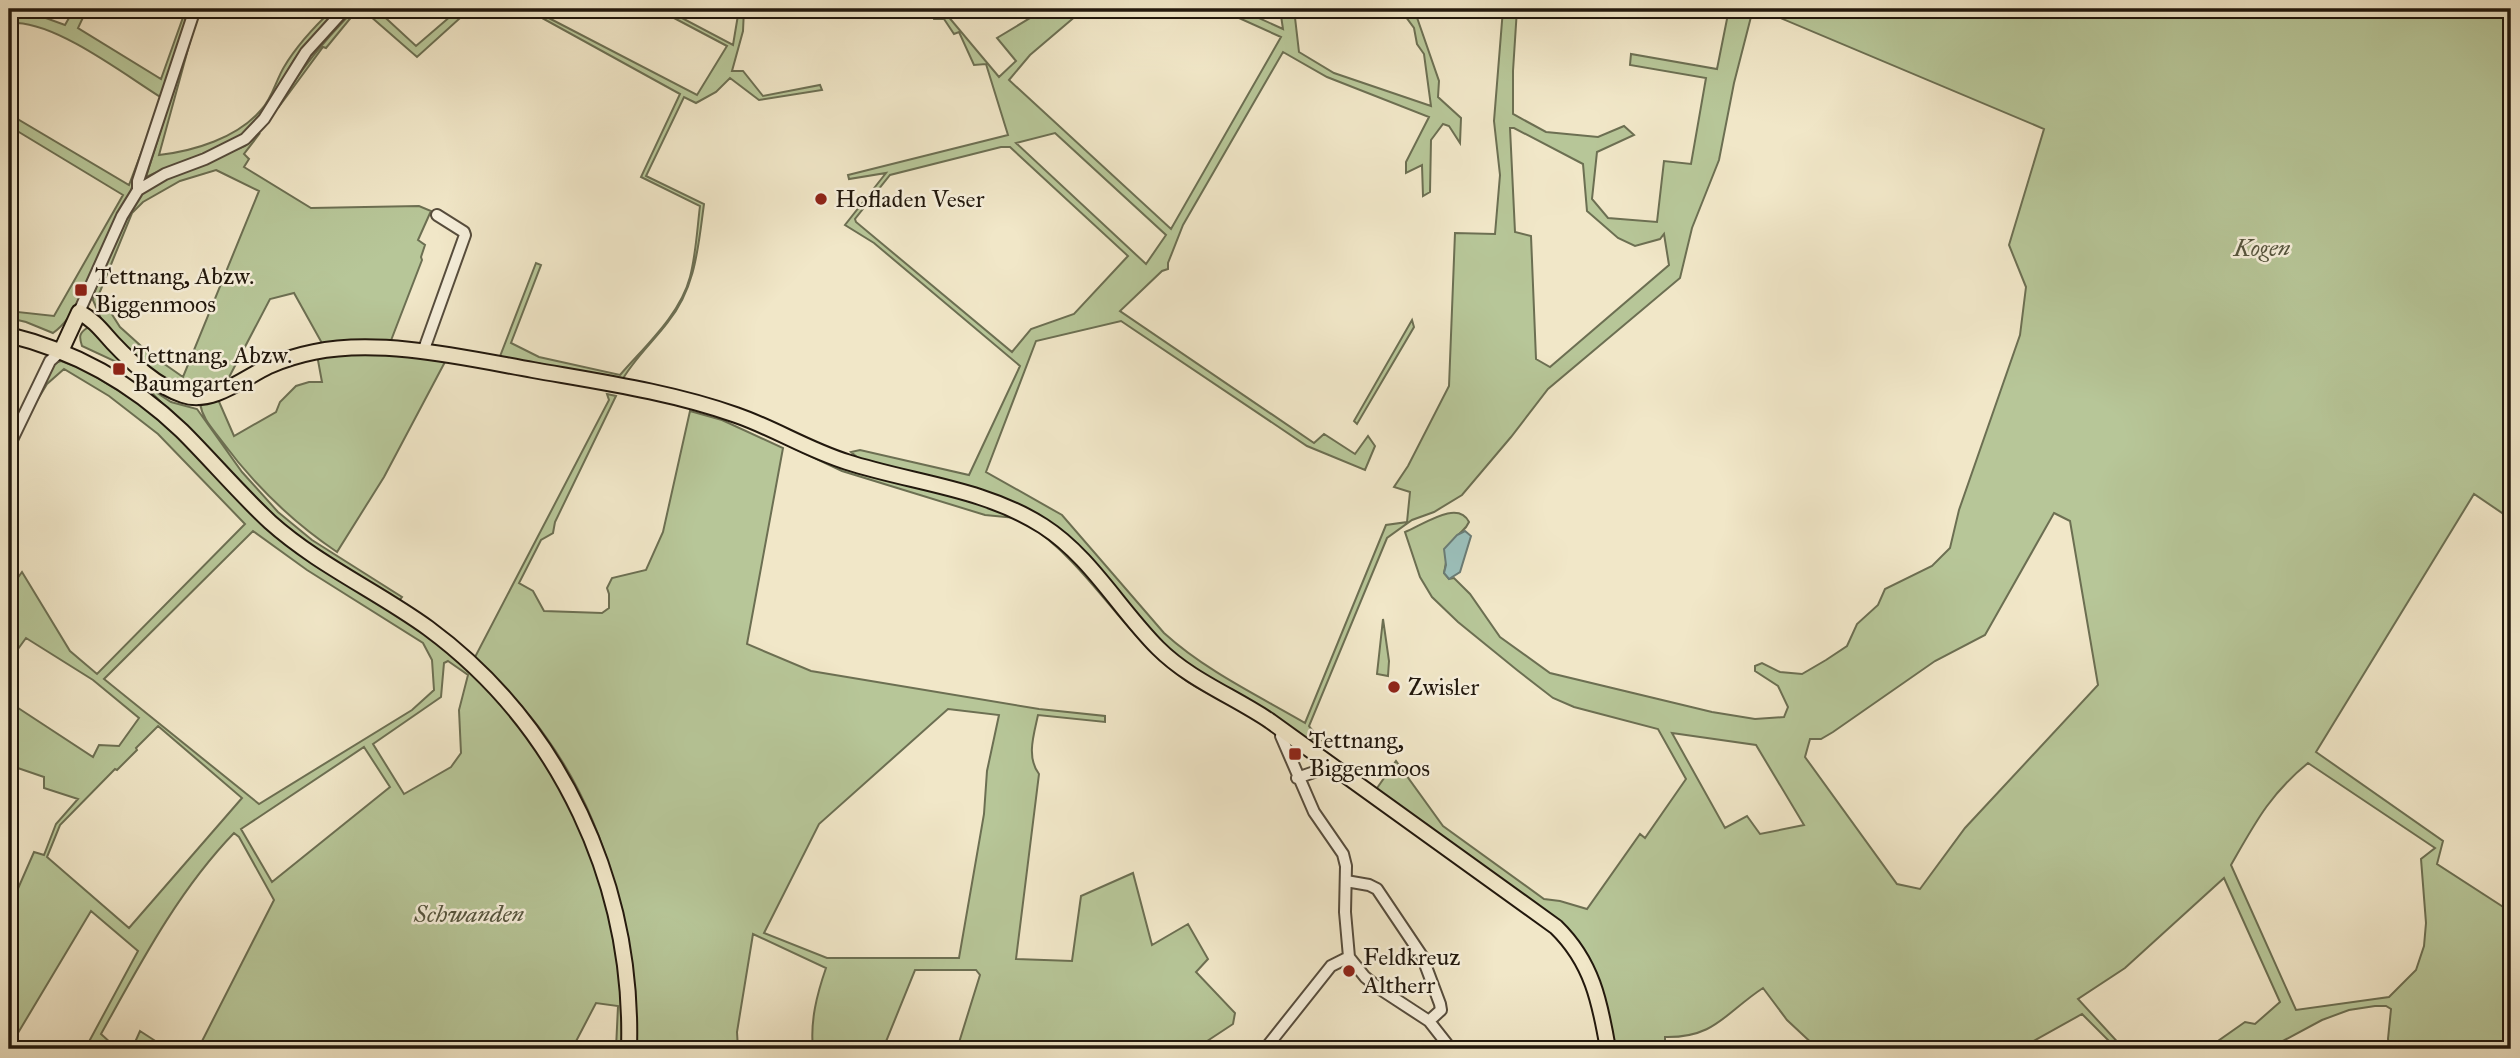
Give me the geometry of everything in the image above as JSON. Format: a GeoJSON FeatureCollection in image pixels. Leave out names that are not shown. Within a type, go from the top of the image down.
{"type":"FeatureCollection","features":[{"type":"Feature","properties":{"kind":"main road"},"geometry":{"type":"LineString","coordinates":[[61,351],[79,312],[90,318],[124,354],[158,382],[173,391],[196,398],[215,394],[283,360],[316,351],[358,346],[423,352],[533,370],[696,402],[741,416],[843,461],[935,484],[1020,514],[1046,528],[1069,546],[1149,638],[1172,660],[1198,679],[1242,702],[1282,730],[1536,911],[1564,935],[1584,962],[1595,985],[1608,1049]]}},
{"type":"Feature","properties":{"kind":"main road"},"geometry":{"type":"LineString","coordinates":[[9,335],[61,351],[103,371],[141,396],[182,431],[272,523],[322,561],[445,641],[481,673],[528,726],[574,799],[605,875],[623,950],[629,1049]]}},
{"type":"Feature","properties":{"kind":"street"},"geometry":{"type":"LineString","coordinates":[[138,190],[138,181],[195,9]]}},
{"type":"Feature","properties":{"kind":"street"},"geometry":{"type":"LineString","coordinates":[[79,312],[122,216],[138,190],[165,173],[205,159],[245,139],[268,113],[306,52],[345,9]]}},
{"type":"Feature","properties":{"kind":"street"},"geometry":{"type":"LineString","coordinates":[[423,352],[465,235],[458,226],[437,215]]}},
{"type":"Feature","properties":{"kind":"street"},"geometry":{"type":"LineString","coordinates":[[9,446],[50,361],[61,351]]}},
{"type":"Feature","properties":{"kind":"street"},"geometry":{"type":"LineString","coordinates":[[1282,730],[1281,736],[1297,778],[1316,816],[1343,854],[1349,957],[1365,977],[1429,1021],[1451,1049]]}},
{"type":"Feature","properties":{"kind":"street"},"geometry":{"type":"LineString","coordinates":[[1297,778],[1317,771],[1325,761]]}},
{"type":"Feature","properties":{"kind":"street"},"geometry":{"type":"LineString","coordinates":[[1346,881],[1377,889],[1422,956],[1441,1010],[1429,1021]]}},
{"type":"Feature","properties":{"kind":"street"},"geometry":{"type":"LineString","coordinates":[[1265,1049],[1331,966],[1349,957]]}},
{"type":"Feature","properties":{"kind":"green space"},"geometry":{"type":"Polygon","coordinates":[[[9,9],[21,9],[65,25],[74,9],[87,9],[78,28],[161,79],[186,9],[192,9],[130,193],[83,294],[64,323],[53,333],[9,318],[9,311],[54,316],[123,195],[9,126],[9,114],[129,185],[162,98],[92,53],[53,32],[17,23],[9,34],[9,9]]]}},
{"type":"Feature","properties":{"kind":"green space"},"geometry":{"type":"Polygon","coordinates":[[[199,9],[159,155],[214,142],[251,120],[268,100],[284,67],[300,43],[333,9],[339,9],[296,57],[261,117],[245,133],[223,146],[146,177],[199,9]]]}},
{"type":"Feature","properties":{"kind":"green space"},"geometry":{"type":"Polygon","coordinates":[[[355,9],[358,9],[326,48],[323,47],[278,108],[313,56],[355,9]]]}},
{"type":"Feature","properties":{"kind":"green space"},"geometry":{"type":"Polygon","coordinates":[[[362,9],[376,9],[416,46],[459,9],[470,9],[417,57],[362,9]]]}},
{"type":"Feature","properties":{"kind":"green space"},"geometry":{"type":"Polygon","coordinates":[[[657,9],[665,9],[733,45],[739,9],[744,9],[743,31],[732,71],[743,71],[763,96],[820,85],[822,90],[759,100],[730,78],[716,92],[696,103],[684,97],[646,176],[704,204],[694,266],[685,295],[677,309],[621,382],[499,359],[536,263],[541,265],[511,343],[539,357],[620,375],[661,329],[685,291],[694,260],[700,206],[641,177],[680,94],[542,18],[543,15],[697,95],[727,46],[657,9]]]}},
{"type":"Feature","properties":{"kind":"green space"},"geometry":{"type":"Polygon","coordinates":[[[930,9],[942,9],[999,77],[1016,61],[997,38],[1045,9],[1084,9],[1030,55],[1009,80],[1171,229],[1281,37],[1219,9],[1239,9],[1283,29],[1280,9],[1294,9],[1299,52],[1334,73],[1431,106],[1424,54],[1417,44],[1414,28],[1406,17],[1405,9],[1414,9],[1439,81],[1438,97],[1461,118],[1460,143],[1449,126],[1443,124],[1431,140],[1430,192],[1423,196],[1422,165],[1406,173],[1406,162],[1429,117],[1327,77],[1283,52],[1183,225],[1168,269],[1162,271],[1120,311],[1314,443],[1324,434],[1355,454],[1368,436],[1375,446],[1365,470],[1307,446],[1121,321],[1036,341],[986,472],[1062,515],[1164,633],[1180,647],[1232,682],[1305,723],[1386,525],[1407,522],[1410,492],[1394,487],[1408,466],[1449,386],[1455,233],[1495,234],[1500,175],[1494,121],[1503,9],[1517,9],[1513,114],[1546,132],[1598,137],[1624,126],[1634,135],[1597,152],[1592,199],[1608,218],[1657,222],[1664,161],[1691,164],[1706,78],[1630,65],[1631,54],[1717,69],[1729,9],[1753,9],[1734,83],[1719,160],[1692,228],[1680,278],[1548,389],[1462,495],[1434,512],[1412,520],[1387,538],[1309,726],[1320,740],[1304,738],[1238,693],[1183,663],[1053,526],[858,461],[851,452],[860,450],[969,475],[1020,366],[874,243],[845,225],[886,173],[849,179],[848,175],[1008,135],[986,64],[974,65],[959,32],[954,34],[944,19],[934,19],[930,9]],[[1510,128],[1515,232],[1531,236],[1536,359],[1550,367],[1669,265],[1664,234],[1660,239],[1635,246],[1618,238],[1587,211],[1583,164],[1510,128]],[[1055,133],[1016,143],[1146,264],[1166,235],[1055,133]],[[1010,147],[890,175],[855,219],[856,222],[1012,352],[1031,329],[1074,314],[1128,256],[1010,147]]]}},
{"type":"Feature","properties":{"kind":"green space","name":"Kogen"},"geometry":{"type":"Polygon","coordinates":[[[1759,9],[2511,9],[2511,519],[2474,494],[2316,752],[2443,841],[2437,864],[2511,912],[2511,1049],[2390,1049],[2388,1039],[2391,1009],[2375,1006],[2349,1010],[2322,1020],[2268,1049],[2241,1049],[2238,1045],[2230,1049],[2194,1049],[2215,1043],[2245,1022],[2255,1024],[2280,1002],[2224,878],[2125,968],[2078,999],[2124,1049],[2117,1049],[2082,1014],[2019,1049],[1818,1049],[1787,1020],[1763,988],[1708,1029],[1682,1036],[1665,1037],[1665,1049],[1612,1049],[1600,985],[1593,966],[1577,942],[1375,791],[1396,761],[1443,826],[1544,899],[1587,909],[1640,834],[1645,838],[1686,779],[1658,729],[1574,707],[1553,698],[1458,622],[1432,597],[1420,577],[1405,532],[1449,513],[1464,516],[1469,522],[1452,543],[1444,573],[1449,579],[1454,578],[1470,594],[1500,637],[1550,673],[1712,712],[1755,719],[1784,717],[1788,707],[1778,686],[1755,671],[1755,666],[1762,663],[1780,672],[1802,674],[1826,660],[1847,646],[1857,624],[1878,605],[1885,589],[1932,566],[1950,548],[1959,510],[2020,335],[2026,287],[2009,245],[2044,129],[1759,9]],[[2054,513],[1985,635],[1935,661],[1833,732],[1821,739],[1810,739],[1805,757],[1897,884],[1920,889],[1965,828],[2098,685],[2070,521],[2054,513]],[[1672,733],[1725,828],[1747,816],[1760,834],[1804,825],[1756,745],[1672,733]],[[2308,763],[2264,810],[2231,865],[2296,1010],[2389,997],[2416,970],[2424,946],[2426,923],[2421,859],[2435,848],[2308,763]]]}},
{"type":"Feature","properties":{"kind":"green space"},"geometry":{"type":"Polygon","coordinates":[[[260,133],[244,154],[249,159],[244,167],[311,208],[419,206],[431,211],[418,240],[425,245],[422,260],[390,343],[323,345],[294,293],[270,299],[226,383],[207,392],[186,390],[167,382],[124,347],[102,321],[93,300],[94,292],[127,213],[140,194],[154,184],[245,146],[260,133]],[[216,170],[180,181],[143,202],[132,213],[99,294],[120,327],[150,354],[183,377],[259,191],[216,170]]]}},
{"type":"Feature","properties":{"kind":"green space"},"geometry":{"type":"Polygon","coordinates":[[[1412,320],[1414,327],[1357,424],[1354,421],[1412,320]]]}},
{"type":"Feature","properties":{"kind":"green space"},"geometry":{"type":"Polygon","coordinates":[[[87,328],[93,328],[194,403],[193,405],[171,398],[121,364],[82,346],[80,336],[87,328]]]}},
{"type":"Feature","properties":{"kind":"green space"},"geometry":{"type":"Polygon","coordinates":[[[362,350],[446,360],[384,477],[337,552],[304,528],[260,487],[211,427],[200,403],[217,397],[234,436],[276,412],[280,402],[296,386],[322,382],[317,355],[362,350]]]}},
{"type":"Feature","properties":{"kind":"green space","name":"Schwanden"},"geometry":{"type":"Polygon","coordinates":[[[61,361],[83,369],[140,404],[184,442],[248,508],[430,636],[470,670],[508,710],[555,775],[590,846],[618,951],[625,1049],[616,1049],[618,1006],[596,1003],[572,1049],[198,1049],[274,900],[239,837],[234,833],[195,879],[178,904],[145,955],[101,1034],[113,1045],[124,1049],[85,1049],[138,951],[91,911],[9,1048],[9,909],[34,852],[44,855],[56,824],[78,799],[44,788],[44,777],[9,765],[9,702],[93,757],[99,745],[119,746],[139,718],[93,680],[26,638],[18,649],[9,644],[9,590],[22,572],[70,651],[97,674],[245,524],[158,434],[109,396],[64,369],[47,384],[20,429],[55,363],[61,361]],[[253,531],[104,679],[259,804],[412,710],[434,690],[432,660],[423,643],[307,570],[253,531]],[[448,661],[444,663],[441,697],[373,744],[404,794],[451,767],[461,753],[459,710],[468,675],[448,661]],[[158,726],[137,750],[60,825],[47,857],[129,928],[242,798],[158,726]],[[364,747],[241,829],[272,882],[390,787],[364,747]]]}},
{"type":"Feature","properties":{"kind":"green space"},"geometry":{"type":"Polygon","coordinates":[[[142,383],[171,402],[197,409],[242,472],[278,512],[312,540],[402,597],[399,601],[318,551],[277,519],[142,383]]]}},
{"type":"Feature","properties":{"kind":"green space"},"geometry":{"type":"Polygon","coordinates":[[[607,394],[616,396],[555,522],[553,533],[541,540],[519,583],[533,591],[544,611],[602,613],[609,608],[607,588],[612,578],[646,570],[663,532],[690,411],[722,420],[783,448],[747,644],[811,671],[1039,709],[1105,716],[1105,722],[1038,715],[1032,753],[1039,774],[1016,959],[1072,961],[1081,896],[1133,873],[1152,945],[1188,924],[1208,959],[1196,972],[1235,1013],[1233,1024],[1195,1049],[957,1049],[980,975],[976,970],[915,970],[883,1049],[813,1049],[815,1008],[826,968],[753,934],[737,1032],[738,1049],[722,1049],[721,1046],[699,1049],[635,1049],[631,967],[615,886],[603,846],[587,808],[546,737],[512,696],[474,659],[609,400],[607,394]],[[948,709],[819,824],[764,933],[827,958],[959,958],[984,814],[987,771],[999,715],[948,709]]]}},
{"type":"Feature","properties":{"kind":"green space"},"geometry":{"type":"Polygon","coordinates":[[[769,434],[958,494],[1016,518],[985,515],[842,471],[768,436],[769,434]]]}},
{"type":"Feature","properties":{"kind":"green space"},"geometry":{"type":"Polygon","coordinates":[[[1027,524],[1047,533],[1221,699],[1191,684],[1165,664],[1141,642],[1077,567],[1054,544],[1027,524]]]}},
{"type":"Feature","properties":{"kind":"green space"},"geometry":{"type":"Polygon","coordinates":[[[1383,619],[1389,661],[1388,676],[1377,674],[1383,619]]]}},
{"type":"Feature","properties":{"kind":"green space"},"geometry":{"type":"Polygon","coordinates":[[[140,1031],[160,1044],[157,1049],[132,1049],[140,1031]]]}},
{"type":"Feature","properties":{"kind":"water"},"geometry":{"type":"Polygon","coordinates":[[[1465,531],[1471,536],[1460,572],[1449,579],[1444,573],[1444,549],[1457,535],[1465,531]]]}},
{"type":"Feature","properties":{"kind":"place","name":"Hofladen Veser"},"geometry":{"type":"Point","coordinates":[821,199]}},
{"type":"Feature","properties":{"kind":"place","name":"Tettnang, Abzw. Biggenmoos"},"geometry":{"type":"Point","coordinates":[81,290]}},
{"type":"Feature","properties":{"kind":"place","name":"Tettnang, Abzw. Baumgarten"},"geometry":{"type":"Point","coordinates":[119,369]}},
{"type":"Feature","properties":{"kind":"place","name":"Zwisler"},"geometry":{"type":"Point","coordinates":[1394,687]}},
{"type":"Feature","properties":{"kind":"place","name":"Tettnang, Biggenmoos"},"geometry":{"type":"Point","coordinates":[1295,754]}},
{"type":"Feature","properties":{"kind":"place","name":"Feldkreuz Altherr"},"geometry":{"type":"Point","coordinates":[1349,971]}}]}
